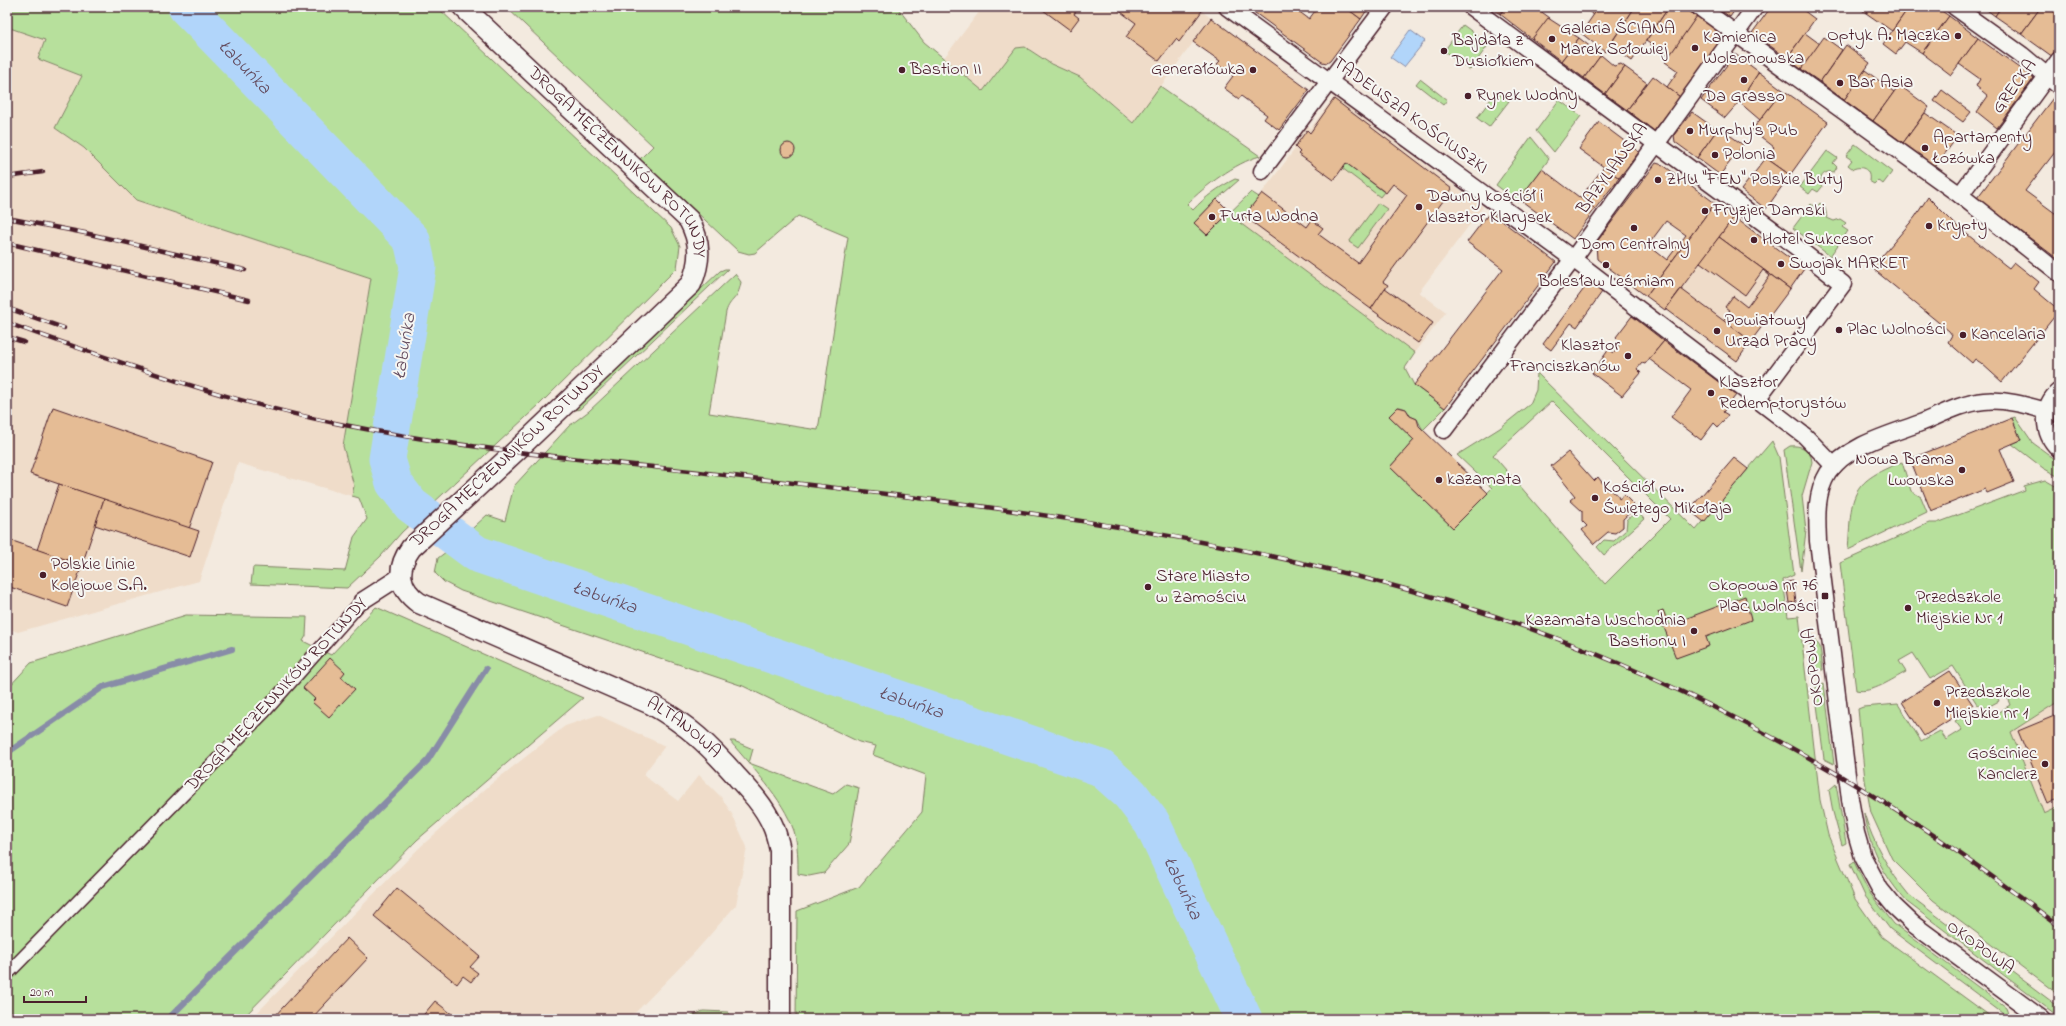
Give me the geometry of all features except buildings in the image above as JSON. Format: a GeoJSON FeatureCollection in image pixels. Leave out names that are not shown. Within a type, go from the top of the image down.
{"type":"FeatureCollection","features":[{"type":"Feature","properties":{"kind":"street","name":"DROGA MĘCZENNIKÓW ROTUNDY"},"geometry":{"type":"LineString","coordinates":[[7,974],[264,712],[362,601],[401,576],[404,560],[419,540],[516,451],[691,284],[697,267],[699,253],[697,238],[689,220],[463,7]]}},
{"type":"Feature","properties":{"kind":"street","name":"TADEUSZA KOŚCIUSZKI"},"geometry":{"type":"LineString","coordinates":[[1226,7],[1573,259],[1806,436],[1834,466]]}},
{"type":"Feature","properties":{"kind":"street"},"geometry":{"type":"LineString","coordinates":[[1262,171],[1385,7]]}},
{"type":"Feature","properties":{"kind":"street"},"geometry":{"type":"LineString","coordinates":[[1471,7],[1795,246],[1843,284],[1758,400]]}},
{"type":"Feature","properties":{"kind":"street"},"geometry":{"type":"LineString","coordinates":[[1699,7],[1960,195],[2059,273]]}},
{"type":"Feature","properties":{"kind":"street","name":"BAZYLIAŃSKA"},"geometry":{"type":"LineString","coordinates":[[1444,430],[1573,259],[1755,7]]}},
{"type":"Feature","properties":{"kind":"street"},"geometry":{"type":"LineString","coordinates":[[1955,7],[2022,55],[2053,81]]}},
{"type":"Feature","properties":{"kind":"street","name":"GRECKA"},"geometry":{"type":"LineString","coordinates":[[1960,195],[2053,81],[2059,60]]}},
{"type":"Feature","properties":{"kind":"street"},"geometry":{"type":"LineString","coordinates":[[2059,391],[2050,401],[2046,411],[2047,431],[2051,440],[2059,449]]}},
{"type":"Feature","properties":{"kind":"street","name":"OKOPOWA"},"geometry":{"type":"LineString","coordinates":[[2037,1018],[1903,915],[1880,888],[1863,857],[1852,812],[1818,541],[1817,513],[1820,488],[1834,466],[1850,454],[1872,442],[1976,402],[2006,402],[2046,411]]}},
{"type":"Feature","properties":{"kind":"street","name":"ALTANOWA"},"geometry":{"type":"LineString","coordinates":[[401,576],[406,592],[419,603],[651,704],[674,717],[707,744],[742,783],[762,808],[772,824],[780,850],[780,1019]]}},
{"type":"Feature","properties":{"kind":"shaded area"},"geometry":{"type":"Polygon","coordinates":[[[983,7],[1196,7],[1211,18],[1134,123],[1080,77],[1051,64],[1026,47],[1016,48],[983,91],[943,59],[983,7]]]}},
{"type":"Feature","properties":{"kind":"shaded area"},"geometry":{"type":"Polygon","coordinates":[[[7,27],[45,40],[38,59],[82,76],[55,128],[84,148],[136,200],[371,278],[343,446],[354,486],[352,496],[238,463],[199,581],[18,632],[7,628],[7,27]]]}},
{"type":"Feature","properties":{"kind":"shaded area"},"geometry":{"type":"Polygon","coordinates":[[[1334,97],[1483,207],[1419,292],[1446,312],[1415,353],[1239,223],[1295,149],[1293,147],[1308,126],[1311,128],[1334,97]]]}},
{"type":"Feature","properties":{"kind":"shaded area"},"geometry":{"type":"Polygon","coordinates":[[[1734,217],[1804,269],[1737,361],[1666,309],[1734,217]]]}},
{"type":"Feature","properties":{"kind":"shaded area","name":"Gościniec Kanclerz"},"geometry":{"type":"Polygon","coordinates":[[[2059,701],[2059,807],[2044,814],[2011,732],[2059,701]]]}},
{"type":"Feature","properties":{"kind":"shaded area"},"geometry":{"type":"Polygon","coordinates":[[[598,715],[665,746],[643,775],[678,801],[699,775],[721,797],[732,814],[747,847],[736,905],[696,951],[636,1012],[622,1019],[251,1019],[418,849],[491,784],[565,726],[598,715]]]}},
{"type":"Feature","properties":{"kind":"green space"},"geometry":{"type":"Polygon","coordinates":[[[7,7],[437,7],[671,228],[680,246],[677,268],[539,405],[402,532],[381,556],[347,588],[251,584],[253,567],[345,571],[354,537],[367,519],[359,498],[352,496],[354,486],[343,446],[371,278],[136,200],[84,148],[55,128],[82,76],[38,59],[45,40],[7,27],[7,7]]]}},
{"type":"Feature","properties":{"kind":"green space"},"geometry":{"type":"Polygon","coordinates":[[[506,7],[897,7],[924,42],[983,91],[1016,48],[1025,47],[1051,64],[1080,77],[1133,123],[1160,86],[1260,156],[1250,159],[1221,176],[1202,190],[1187,204],[1193,210],[1218,189],[1235,179],[1239,180],[1217,199],[1194,223],[1207,235],[1251,192],[1259,197],[1240,223],[1415,353],[1405,368],[1414,385],[1445,408],[1423,430],[1417,419],[1410,416],[1404,408],[1398,407],[1389,416],[1414,440],[1390,467],[1453,528],[1492,488],[1457,455],[1500,428],[1530,404],[1536,390],[1537,373],[1696,530],[1772,441],[1779,457],[1794,575],[1783,580],[1788,617],[1799,616],[1820,800],[1828,835],[1855,899],[1882,937],[1994,1019],[796,1019],[797,911],[859,887],[922,812],[926,775],[873,755],[876,746],[859,742],[743,686],[461,591],[444,582],[435,573],[438,558],[487,515],[505,521],[514,486],[569,426],[589,411],[735,274],[741,282],[740,288],[726,312],[709,413],[818,430],[848,237],[798,216],[755,253],[749,254],[738,251],[640,159],[653,146],[506,7]],[[1552,401],[1493,455],[1605,584],[1670,519],[1552,401]]]}},
{"type":"Feature","properties":{"kind":"green space"},"geometry":{"type":"Polygon","coordinates":[[[1463,25],[1489,44],[1470,70],[1444,51],[1463,25]]]}},
{"type":"Feature","properties":{"kind":"green space"},"geometry":{"type":"Polygon","coordinates":[[[1420,79],[1447,100],[1443,105],[1416,84],[1420,79]]]}},
{"type":"Feature","properties":{"kind":"green space"},"geometry":{"type":"Polygon","coordinates":[[[1496,92],[1509,101],[1489,127],[1477,118],[1496,92]]]}},
{"type":"Feature","properties":{"kind":"green space"},"geometry":{"type":"Polygon","coordinates":[[[1559,100],[1581,116],[1554,152],[1536,131],[1559,100]]]}},
{"type":"Feature","properties":{"kind":"green space"},"geometry":{"type":"Polygon","coordinates":[[[1531,137],[1549,159],[1518,202],[1496,185],[1531,137]]]}},
{"type":"Feature","properties":{"kind":"green space"},"geometry":{"type":"Polygon","coordinates":[[[1855,144],[1892,172],[1883,184],[1878,180],[1874,184],[1869,181],[1869,174],[1866,169],[1853,169],[1848,165],[1852,160],[1846,156],[1855,144]]]}},
{"type":"Feature","properties":{"kind":"green space"},"geometry":{"type":"Polygon","coordinates":[[[1827,151],[1837,158],[1833,163],[1837,167],[1834,172],[1827,172],[1822,175],[1822,187],[1818,192],[1813,189],[1809,194],[1800,187],[1827,151]]]}},
{"type":"Feature","properties":{"kind":"green space"},"geometry":{"type":"Polygon","coordinates":[[[1346,163],[1384,192],[1380,197],[1342,168],[1346,163]]]}},
{"type":"Feature","properties":{"kind":"green space"},"geometry":{"type":"Polygon","coordinates":[[[1378,203],[1387,209],[1358,248],[1349,242],[1378,203]]]}},
{"type":"Feature","properties":{"kind":"green space"},"geometry":{"type":"Polygon","coordinates":[[[1820,203],[1825,207],[1827,218],[1834,221],[1840,219],[1846,223],[1842,227],[1848,231],[1830,256],[1793,228],[1811,204],[1816,208],[1820,203]]]}},
{"type":"Feature","properties":{"kind":"green space"},"geometry":{"type":"Polygon","coordinates":[[[728,269],[580,409],[572,411],[720,271],[728,269]]]}},
{"type":"Feature","properties":{"kind":"green space"},"geometry":{"type":"Polygon","coordinates":[[[2015,417],[2033,443],[2059,462],[2059,477],[2043,468],[2012,444],[2021,440],[2012,418],[2015,417]]]}},
{"type":"Feature","properties":{"kind":"green space"},"geometry":{"type":"Polygon","coordinates":[[[1790,446],[1802,447],[1808,451],[1812,462],[1802,496],[1806,531],[1801,571],[1784,450],[1790,446]]]}},
{"type":"Feature","properties":{"kind":"green space"},"geometry":{"type":"Polygon","coordinates":[[[1902,462],[1911,491],[1921,497],[1927,512],[1848,550],[1850,517],[1852,504],[1856,494],[1862,485],[1871,477],[1902,462]]]}},
{"type":"Feature","properties":{"kind":"green space"},"geometry":{"type":"Polygon","coordinates":[[[2045,480],[2059,488],[2059,701],[2011,732],[2044,814],[2059,807],[2059,995],[1933,900],[1892,859],[1871,813],[1865,780],[1858,709],[1863,707],[1898,704],[1921,741],[1940,731],[1946,740],[1962,730],[1955,721],[1974,709],[1992,716],[2010,705],[2005,692],[1997,696],[1999,701],[1986,708],[1977,704],[1953,666],[1930,679],[1913,653],[1899,661],[1906,672],[1875,688],[1862,691],[1856,690],[1840,563],[1929,523],[1937,523],[2025,490],[2024,486],[2045,480]]]}},
{"type":"Feature","properties":{"kind":"green space"},"geometry":{"type":"Polygon","coordinates":[[[1637,511],[1644,519],[1604,555],[1597,547],[1604,540],[1614,541],[1626,530],[1627,520],[1637,511]]]}},
{"type":"Feature","properties":{"kind":"green space"},"geometry":{"type":"Polygon","coordinates":[[[376,607],[583,698],[417,840],[242,1019],[7,1019],[7,689],[31,663],[186,615],[307,617],[306,636],[303,641],[331,655],[376,607]]]}},
{"type":"Feature","properties":{"kind":"green space"},"geometry":{"type":"Polygon","coordinates":[[[1808,629],[1820,647],[1823,670],[1816,670],[1813,666],[1808,629]]]}},
{"type":"Feature","properties":{"kind":"green space"},"geometry":{"type":"Polygon","coordinates":[[[1824,683],[1834,764],[1824,759],[1815,689],[1818,685],[1824,683]]]}},
{"type":"Feature","properties":{"kind":"green space"},"geometry":{"type":"Polygon","coordinates":[[[730,741],[734,741],[753,749],[749,763],[833,794],[846,784],[859,788],[849,844],[824,873],[809,876],[798,874],[796,842],[794,831],[789,819],[775,795],[730,741]]]}},
{"type":"Feature","properties":{"kind":"green space"},"geometry":{"type":"Polygon","coordinates":[[[1836,784],[1846,843],[1842,845],[1829,790],[1836,784]]]}},
{"type":"Feature","properties":{"kind":"green space"},"geometry":{"type":"Polygon","coordinates":[[[1864,813],[1882,856],[1909,895],[2059,1007],[2059,1017],[1907,902],[1891,882],[1878,860],[1869,838],[1864,813]]]}},
{"type":"Feature","properties":{"kind":"green space"},"geometry":{"type":"Polygon","coordinates":[[[1854,862],[1869,892],[1894,924],[2006,1008],[2010,1019],[1890,929],[1865,896],[1850,864],[1854,862]]]}},
{"type":"Feature","properties":{"kind":"green space"},"geometry":{"type":"Polygon","coordinates":[[[703,1011],[728,1012],[731,1019],[685,1019],[703,1011]]]}},
{"type":"Feature","properties":{"kind":"water"},"geometry":{"type":"Polygon","coordinates":[[[1410,30],[1425,41],[1404,67],[1390,57],[1410,30]]]}},
{"type":"Feature","properties":{"kind":"waterway","name":"Łabuńka"},"geometry":{"type":"LineString","coordinates":[[186,7],[412,240],[418,267],[387,459],[394,483],[411,505],[477,554],[1101,768],[1130,794],[1152,823],[1244,1019]]}},
{"type":"Feature","properties":{"kind":"waterway"},"geometry":{"type":"LineString","coordinates":[[7,753],[103,687],[232,649]]}},
{"type":"Feature","properties":{"kind":"waterway"},"geometry":{"type":"LineString","coordinates":[[168,1019],[428,760],[486,669]]}},
{"type":"Feature","properties":{"kind":"railway"},"geometry":{"type":"LineString","coordinates":[[7,177],[43,172]]}},
{"type":"Feature","properties":{"kind":"railway"},"geometry":{"type":"LineString","coordinates":[[7,218],[85,233],[245,270]]}},
{"type":"Feature","properties":{"kind":"railway"},"geometry":{"type":"LineString","coordinates":[[7,243],[249,300]]}},
{"type":"Feature","properties":{"kind":"railway"},"geometry":{"type":"LineString","coordinates":[[7,308],[64,328]]}},
{"type":"Feature","properties":{"kind":"railway"},"geometry":{"type":"LineString","coordinates":[[7,323],[167,378],[248,402],[330,422],[471,446],[897,495],[1085,522],[1272,556],[1365,578],[1457,604],[1510,621],[1614,662],[1666,684],[1766,734],[1862,789],[1913,821],[2059,926]]}},
{"type":"Feature","properties":{"kind":"railway"},"geometry":{"type":"LineString","coordinates":[[7,337],[24,342]]}},
{"type":"Feature","properties":{"kind":"place","name":"Optyk A. Mączka"},"geometry":{"type":"Point","coordinates":[1958,36]}},
{"type":"Feature","properties":{"kind":"place","name":"Galeria ŚCIANA Marek Sołowiej"},"geometry":{"type":"Point","coordinates":[1552,39]}},
{"type":"Feature","properties":{"kind":"place","name":"Kamienica Wolsonowska"},"geometry":{"type":"Point","coordinates":[1695,48]}},
{"type":"Feature","properties":{"kind":"place","name":"Bajdała z Dusiołkiem"},"geometry":{"type":"Point","coordinates":[1444,51]}},
{"type":"Feature","properties":{"kind":"place","name":"Bastion II"},"geometry":{"type":"Point","coordinates":[902,70]}},
{"type":"Feature","properties":{"kind":"place","name":"Generałówka"},"geometry":{"type":"Point","coordinates":[1253,70]}},
{"type":"Feature","properties":{"kind":"place","name":"Da Grasso"},"geometry":{"type":"Point","coordinates":[1744,80]}},
{"type":"Feature","properties":{"kind":"place","name":"Bar Asia"},"geometry":{"type":"Point","coordinates":[1840,83]}},
{"type":"Feature","properties":{"kind":"place","name":"Rynek Wodny"},"geometry":{"type":"Point","coordinates":[1468,96]}},
{"type":"Feature","properties":{"kind":"place","name":"Murphy's Pub"},"geometry":{"type":"Point","coordinates":[1690,131]}},
{"type":"Feature","properties":{"kind":"place","name":"Apartamenty Łozówka"},"geometry":{"type":"Point","coordinates":[1925,148]}},
{"type":"Feature","properties":{"kind":"place","name":"Polonia"},"geometry":{"type":"Point","coordinates":[1715,155]}},
{"type":"Feature","properties":{"kind":"place","name":"ZHU \"FEN\" Polskie Buty"},"geometry":{"type":"Point","coordinates":[1658,180]}},
{"type":"Feature","properties":{"kind":"place","name":"Dawny kościół i klasztor Klarysek"},"geometry":{"type":"Point","coordinates":[1419,207]}},
{"type":"Feature","properties":{"kind":"place","name":"Fryzjer Damski"},"geometry":{"type":"Point","coordinates":[1705,211]}},
{"type":"Feature","properties":{"kind":"place","name":"Furta Wodna"},"geometry":{"type":"Point","coordinates":[1212,217]}},
{"type":"Feature","properties":{"kind":"place","name":"Krypty"},"geometry":{"type":"Point","coordinates":[1929,226]}},
{"type":"Feature","properties":{"kind":"place","name":"Dom Centralny"},"geometry":{"type":"Point","coordinates":[1634,228]}},
{"type":"Feature","properties":{"kind":"place","name":"Hotel Sukcesor"},"geometry":{"type":"Point","coordinates":[1754,240]}},
{"type":"Feature","properties":{"kind":"place","name":"Swojak MARKET"},"geometry":{"type":"Point","coordinates":[1781,264]}},
{"type":"Feature","properties":{"kind":"place","name":"Bolesław Leśmiam"},"geometry":{"type":"Point","coordinates":[1606,265]}},
{"type":"Feature","properties":{"kind":"place","name":"Plac Wolności"},"geometry":{"type":"Point","coordinates":[1839,330]}},
{"type":"Feature","properties":{"kind":"place","name":"Powiatowy Urząd Pracy"},"geometry":{"type":"Point","coordinates":[1717,331]}},
{"type":"Feature","properties":{"kind":"place","name":"Kancelaria"},"geometry":{"type":"Point","coordinates":[1963,335]}},
{"type":"Feature","properties":{"kind":"place","name":"Klasztor Franciszkanów"},"geometry":{"type":"Point","coordinates":[1628,356]}},
{"type":"Feature","properties":{"kind":"place","name":"Klasztor Redemptorystów"},"geometry":{"type":"Point","coordinates":[1711,393]}},
{"type":"Feature","properties":{"kind":"place","name":"Nowa Brama Lwowska"},"geometry":{"type":"Point","coordinates":[1962,470]}},
{"type":"Feature","properties":{"kind":"place","name":"kazamata"},"geometry":{"type":"Point","coordinates":[1439,480]}},
{"type":"Feature","properties":{"kind":"place","name":"Kościół pw. Świętego Mikołaja"},"geometry":{"type":"Point","coordinates":[1595,498]}},
{"type":"Feature","properties":{"kind":"place","name":"Polskie Linie Kolejowe S.A."},"geometry":{"type":"Point","coordinates":[43,575]}},
{"type":"Feature","properties":{"kind":"place","name":"Stare Miasto w Zamościu"},"geometry":{"type":"Point","coordinates":[1148,587]}},
{"type":"Feature","properties":{"kind":"place","name":"Okopowa nr 76 Plac Wolności"},"geometry":{"type":"Point","coordinates":[1825,596]}},
{"type":"Feature","properties":{"kind":"place","name":"Przedszkole Miejskie Nr 1"},"geometry":{"type":"Point","coordinates":[1908,608]}},
{"type":"Feature","properties":{"kind":"place","name":"Kazamata Wschodnia Bastionu I"},"geometry":{"type":"Point","coordinates":[1694,631]}},
{"type":"Feature","properties":{"kind":"place","name":"Przedszkole Miejskie nr 1"},"geometry":{"type":"Point","coordinates":[1937,703]}},
{"type":"Feature","properties":{"kind":"place","name":"Gościniec Kanclerz"},"geometry":{"type":"Point","coordinates":[2045,764]}}]}
